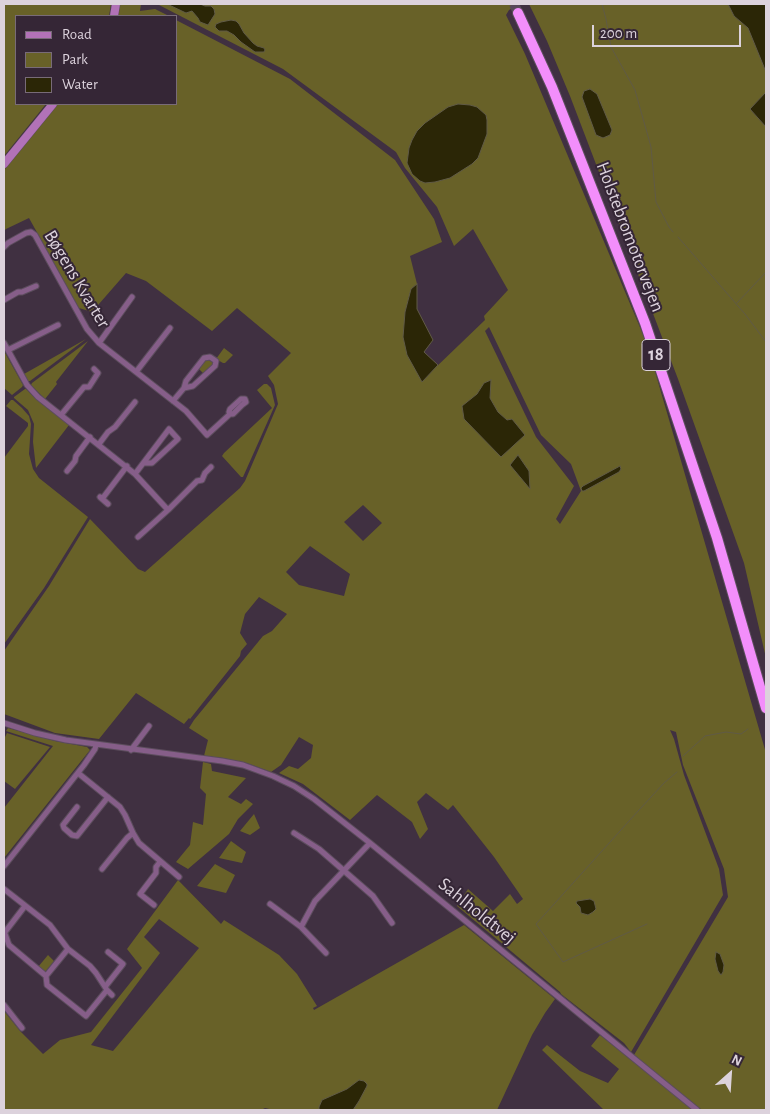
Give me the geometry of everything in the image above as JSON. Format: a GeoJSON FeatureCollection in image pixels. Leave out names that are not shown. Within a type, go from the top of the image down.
{"type":"FeatureCollection","features":[{"type":"Feature","properties":{"kind":"highway","name":"Holstebromotorvejen"},"geometry":{"type":"LineString","coordinates":[[518,13],[552,87],[645,323],[718,538],[766,708]]}},
{"type":"Feature","properties":{"kind":"street"},"geometry":{"type":"LineString","coordinates":[[4,164],[52,105]]}},
{"type":"Feature","properties":{"kind":"street","name":"Bøgens Kvarter"},"geometry":{"type":"LineString","coordinates":[[4,247],[26,233],[31,232],[35,235],[87,330],[98,343],[186,411],[207,435],[230,414]]}},
{"type":"Feature","properties":{"kind":"street","name":"Bøgens Kvarter"},"geometry":{"type":"LineString","coordinates":[[4,300],[18,292],[36,286]]}},
{"type":"Feature","properties":{"kind":"street","name":"Bøgens Kvarter"},"geometry":{"type":"LineString","coordinates":[[98,343],[132,297]]}},
{"type":"Feature","properties":{"kind":"street"},"geometry":{"type":"LineString","coordinates":[[8,350],[58,325]]}},
{"type":"Feature","properties":{"kind":"street"},"geometry":{"type":"LineString","coordinates":[[136,372],[170,328]]}},
{"type":"Feature","properties":{"kind":"street"},"geometry":{"type":"LineString","coordinates":[[4,343],[27,385],[38,397],[126,466],[168,510]]}},
{"type":"Feature","properties":{"kind":"street"},"geometry":{"type":"LineString","coordinates":[[173,401],[204,358],[210,357],[216,361],[215,366],[193,386],[184,388]]}},
{"type":"Feature","properties":{"kind":"street"},"geometry":{"type":"LineString","coordinates":[[61,415],[84,387],[89,387],[98,373],[94,369]]}},
{"type":"Feature","properties":{"kind":"street"},"geometry":{"type":"LineString","coordinates":[[99,444],[108,432],[115,428],[135,402]]}},
{"type":"Feature","properties":{"kind":"street"},"geometry":{"type":"LineString","coordinates":[[135,474],[169,429],[178,438],[152,463],[144,463]]}},
{"type":"Feature","properties":{"kind":"street"},"geometry":{"type":"LineString","coordinates":[[67,471],[90,437]]}},
{"type":"Feature","properties":{"kind":"street"},"geometry":{"type":"LineString","coordinates":[[108,504],[101,498],[126,466]]}},
{"type":"Feature","properties":{"kind":"street"},"geometry":{"type":"LineString","coordinates":[[138,537],[197,481],[202,480],[205,473],[211,467]]}},
{"type":"Feature","properties":{"kind":"street","name":"Sahlholdtvej"},"geometry":{"type":"LineString","coordinates":[[4,723],[60,739],[222,761],[256,769],[294,786],[314,798],[370,843],[697,1110]]}},
{"type":"Feature","properties":{"kind":"street"},"geometry":{"type":"LineString","coordinates":[[131,750],[149,726]]}},
{"type":"Feature","properties":{"kind":"street"},"geometry":{"type":"LineString","coordinates":[[4,866],[78,773],[95,750],[96,745]]}},
{"type":"Feature","properties":{"kind":"street"},"geometry":{"type":"LineString","coordinates":[[78,773],[120,807],[139,843],[179,878]]}},
{"type":"Feature","properties":{"kind":"street"},"geometry":{"type":"LineString","coordinates":[[78,807],[63,825],[72,835],[78,836],[108,798]]}},
{"type":"Feature","properties":{"kind":"street"},"geometry":{"type":"LineString","coordinates":[[102,869],[133,833]]}},
{"type":"Feature","properties":{"kind":"street"},"geometry":{"type":"LineString","coordinates":[[294,833],[348,873],[373,896],[392,922]]}},
{"type":"Feature","properties":{"kind":"street"},"geometry":{"type":"LineString","coordinates":[[301,927],[315,901],[370,843]]}},
{"type":"Feature","properties":{"kind":"street"},"geometry":{"type":"LineString","coordinates":[[154,905],[140,894],[156,874],[156,866],[160,862]]}},
{"type":"Feature","properties":{"kind":"street"},"geometry":{"type":"LineString","coordinates":[[4,889],[50,925],[68,948],[90,966],[112,995]]}},
{"type":"Feature","properties":{"kind":"street"},"geometry":{"type":"LineString","coordinates":[[270,904],[301,927],[326,953]]}},
{"type":"Feature","properties":{"kind":"street"},"geometry":{"type":"LineString","coordinates":[[25,906],[4,932],[9,945],[46,976],[47,985],[86,1016],[123,964],[108,952]]}},
{"type":"Feature","properties":{"kind":"street"},"geometry":{"type":"LineString","coordinates":[[46,976],[68,948]]}},
{"type":"Feature","properties":{"kind":"street"},"geometry":{"type":"LineString","coordinates":[[4,1005],[22,1028]]}},
{"type":"Feature","properties":{"kind":"green space"},"geometry":{"type":"Polygon","coordinates":[[[4,4],[111,4],[109,15],[15,15],[15,105],[45,105],[4,156],[4,4]]]}},
{"type":"Feature","properties":{"kind":"green space"},"geometry":{"type":"Polygon","coordinates":[[[118,4],[141,4],[140,11],[155,9],[167,15],[118,15],[118,4]]]}},
{"type":"Feature","properties":{"kind":"green space"},"geometry":{"type":"Polygon","coordinates":[[[153,4],[521,4],[509,10],[506,15],[525,54],[647,344],[766,753],[766,1110],[702,1110],[634,1055],[728,897],[724,869],[683,765],[676,732],[670,730],[684,775],[719,869],[723,895],[631,1052],[624,1043],[561,994],[457,906],[468,889],[493,911],[510,894],[517,904],[523,899],[494,857],[453,805],[448,810],[426,793],[417,802],[428,829],[420,839],[412,822],[377,795],[350,820],[303,784],[279,773],[289,766],[298,769],[311,758],[313,745],[299,737],[281,765],[271,772],[247,763],[204,756],[208,740],[189,728],[263,636],[272,631],[287,614],[259,597],[245,614],[240,633],[247,644],[241,651],[240,656],[184,724],[136,693],[99,739],[55,733],[4,714],[4,651],[49,586],[90,519],[138,569],[145,572],[240,488],[245,481],[278,404],[274,385],[268,376],[291,353],[237,308],[212,331],[146,281],[126,273],[92,312],[79,308],[29,218],[4,231],[4,170],[56,105],[178,105],[178,21],[290,79],[395,160],[434,219],[442,242],[410,256],[417,284],[411,289],[405,312],[422,382],[485,320],[484,316],[508,290],[473,229],[454,246],[437,207],[405,168],[396,152],[283,69],[159,5],[153,4]],[[489,327],[485,331],[536,437],[574,486],[556,519],[560,524],[581,491],[571,464],[541,435],[489,327]],[[363,505],[344,522],[363,541],[382,523],[363,505]],[[310,546],[286,572],[299,585],[344,596],[350,574],[310,546]]]}},
{"type":"Feature","properties":{"kind":"green space"},"geometry":{"type":"Polygon","coordinates":[[[529,4],[728,4],[734,16],[748,28],[766,72],[766,92],[750,109],[766,127],[766,658],[744,563],[678,379],[570,96],[529,4]]]}},
{"type":"Feature","properties":{"kind":"green space"},"geometry":{"type":"Polygon","coordinates":[[[86,339],[30,381],[28,381],[24,374],[86,339]]]}},
{"type":"Feature","properties":{"kind":"green space"},"geometry":{"type":"Polygon","coordinates":[[[88,341],[45,399],[31,385],[32,383],[88,341]]]}},
{"type":"Feature","properties":{"kind":"green space"},"geometry":{"type":"Polygon","coordinates":[[[224,348],[233,355],[223,363],[216,359],[224,348]]]}},
{"type":"Feature","properties":{"kind":"green space"},"geometry":{"type":"Polygon","coordinates":[[[4,351],[23,385],[12,395],[4,388],[4,351]]]}},
{"type":"Feature","properties":{"kind":"green space"},"geometry":{"type":"Polygon","coordinates":[[[206,360],[213,363],[213,366],[204,374],[199,369],[206,360]]]}},
{"type":"Feature","properties":{"kind":"green space"},"geometry":{"type":"Polygon","coordinates":[[[264,384],[271,388],[275,405],[243,477],[241,477],[222,456],[272,408],[257,390],[264,384]]]}},
{"type":"Feature","properties":{"kind":"green space"},"geometry":{"type":"Polygon","coordinates":[[[25,389],[69,425],[36,468],[33,442],[34,424],[28,410],[14,398],[25,389]]]}},
{"type":"Feature","properties":{"kind":"green space"},"geometry":{"type":"Polygon","coordinates":[[[11,400],[29,416],[31,424],[29,454],[33,469],[39,478],[88,517],[44,588],[4,644],[4,458],[28,426],[28,423],[6,406],[11,400]]]}},
{"type":"Feature","properties":{"kind":"green space"},"geometry":{"type":"Polygon","coordinates":[[[8,728],[55,741],[87,747],[90,750],[4,858],[4,808],[53,746],[6,731],[8,728]]]}},
{"type":"Feature","properties":{"kind":"green space"},"geometry":{"type":"Polygon","coordinates":[[[7,733],[50,747],[15,789],[4,781],[4,739],[7,733]]]}},
{"type":"Feature","properties":{"kind":"green space"},"geometry":{"type":"Polygon","coordinates":[[[203,762],[211,764],[212,771],[246,778],[228,797],[241,804],[246,799],[253,804],[238,819],[229,834],[188,869],[176,862],[190,845],[193,822],[203,825],[206,794],[200,788],[203,762]]]}},
{"type":"Feature","properties":{"kind":"green space"},"geometry":{"type":"Polygon","coordinates":[[[254,814],[260,828],[250,835],[240,831],[254,814]]]}},
{"type":"Feature","properties":{"kind":"green space"},"geometry":{"type":"Polygon","coordinates":[[[231,841],[246,852],[242,863],[219,858],[231,841]]]}},
{"type":"Feature","properties":{"kind":"green space"},"geometry":{"type":"Polygon","coordinates":[[[215,864],[235,875],[226,893],[197,886],[215,864]]]}},
{"type":"Feature","properties":{"kind":"green space"},"geometry":{"type":"Polygon","coordinates":[[[178,880],[221,924],[224,920],[279,955],[297,974],[317,1006],[313,1008],[314,1010],[464,925],[555,999],[532,1035],[497,1110],[274,1110],[265,1108],[261,1110],[4,1110],[4,1011],[20,1031],[43,1054],[60,1040],[91,1032],[142,968],[127,949],[178,880]],[[159,919],[144,937],[160,953],[91,1045],[113,1051],[199,948],[159,919]]]}},
{"type":"Feature","properties":{"kind":"green space"},"geometry":{"type":"Polygon","coordinates":[[[48,955],[54,961],[45,972],[38,967],[48,955]]]}},
{"type":"Feature","properties":{"kind":"green space"},"geometry":{"type":"Polygon","coordinates":[[[600,1035],[693,1110],[604,1110],[542,1050],[547,1045],[580,1071],[608,1083],[619,1069],[591,1046],[600,1035]]]}},
{"type":"Feature","properties":{"kind":"water"},"geometry":{"type":"Polygon","coordinates":[[[167,4],[211,6],[215,14],[208,25],[200,22],[192,11],[186,13],[167,4]]]}},
{"type":"Feature","properties":{"kind":"water"},"geometry":{"type":"Polygon","coordinates":[[[728,4],[766,4],[766,72],[748,28],[734,16],[728,4]]]}},
{"type":"Feature","properties":{"kind":"water"},"geometry":{"type":"Polygon","coordinates":[[[231,20],[239,24],[253,43],[264,48],[264,52],[255,52],[234,35],[227,31],[219,31],[215,27],[216,24],[231,20]]]}},
{"type":"Feature","properties":{"kind":"water"},"geometry":{"type":"Polygon","coordinates":[[[590,89],[597,94],[612,130],[610,135],[603,138],[596,135],[582,97],[584,91],[590,89]]]}},
{"type":"Feature","properties":{"kind":"water"},"geometry":{"type":"Polygon","coordinates":[[[766,92],[766,127],[750,109],[766,92]]]}},
{"type":"Feature","properties":{"kind":"water"},"geometry":{"type":"Polygon","coordinates":[[[458,104],[477,107],[486,115],[487,134],[478,158],[450,178],[425,183],[420,181],[412,174],[407,163],[412,140],[425,123],[448,107],[458,104]]]}},
{"type":"Feature","properties":{"kind":"water"},"geometry":{"type":"Polygon","coordinates":[[[417,284],[417,309],[433,340],[424,352],[438,365],[422,382],[407,355],[403,337],[405,312],[411,289],[417,284]]]}},
{"type":"Feature","properties":{"kind":"water"},"geometry":{"type":"Polygon","coordinates":[[[491,380],[490,398],[498,412],[507,420],[512,419],[525,435],[501,457],[464,419],[462,406],[477,394],[484,383],[491,380]]]}},
{"type":"Feature","properties":{"kind":"water"},"geometry":{"type":"Polygon","coordinates":[[[518,455],[529,471],[530,489],[510,465],[518,455]]]}},
{"type":"Feature","properties":{"kind":"water"},"geometry":{"type":"Polygon","coordinates":[[[620,466],[619,472],[582,491],[581,488],[583,486],[620,466]]]}},
{"type":"Feature","properties":{"kind":"water"},"geometry":{"type":"Polygon","coordinates":[[[590,899],[594,901],[596,909],[588,915],[581,913],[580,907],[576,903],[577,901],[590,899]]]}},
{"type":"Feature","properties":{"kind":"water"},"geometry":{"type":"Polygon","coordinates":[[[716,952],[720,954],[724,965],[721,975],[715,959],[716,952]]]}},
{"type":"Feature","properties":{"kind":"water"},"geometry":{"type":"Polygon","coordinates":[[[359,1080],[364,1081],[367,1086],[353,1110],[319,1110],[322,1100],[347,1089],[359,1080]]]}},
{"type":"Feature","properties":{"kind":"waterway"},"geometry":{"type":"LineString","coordinates":[[602,4],[611,47],[635,90],[651,147],[656,202],[673,232]]}},
{"type":"Feature","properties":{"kind":"waterway"},"geometry":{"type":"LineString","coordinates":[[678,237],[745,314],[766,342]]}},
{"type":"Feature","properties":{"kind":"waterway"},"geometry":{"type":"LineString","coordinates":[[737,303],[766,272]]}},
{"type":"Feature","properties":{"kind":"waterway"},"geometry":{"type":"LineString","coordinates":[[683,756],[705,736],[726,732],[741,734],[748,729]]}},
{"type":"Feature","properties":{"kind":"waterway"},"geometry":{"type":"LineString","coordinates":[[647,924],[563,962],[536,924],[664,783],[677,772]]}},
{"type":"Feature","properties":{"kind":"tunnel"},"geometry":{"type":"LineString","coordinates":[[514,4],[518,13]]}}]}
